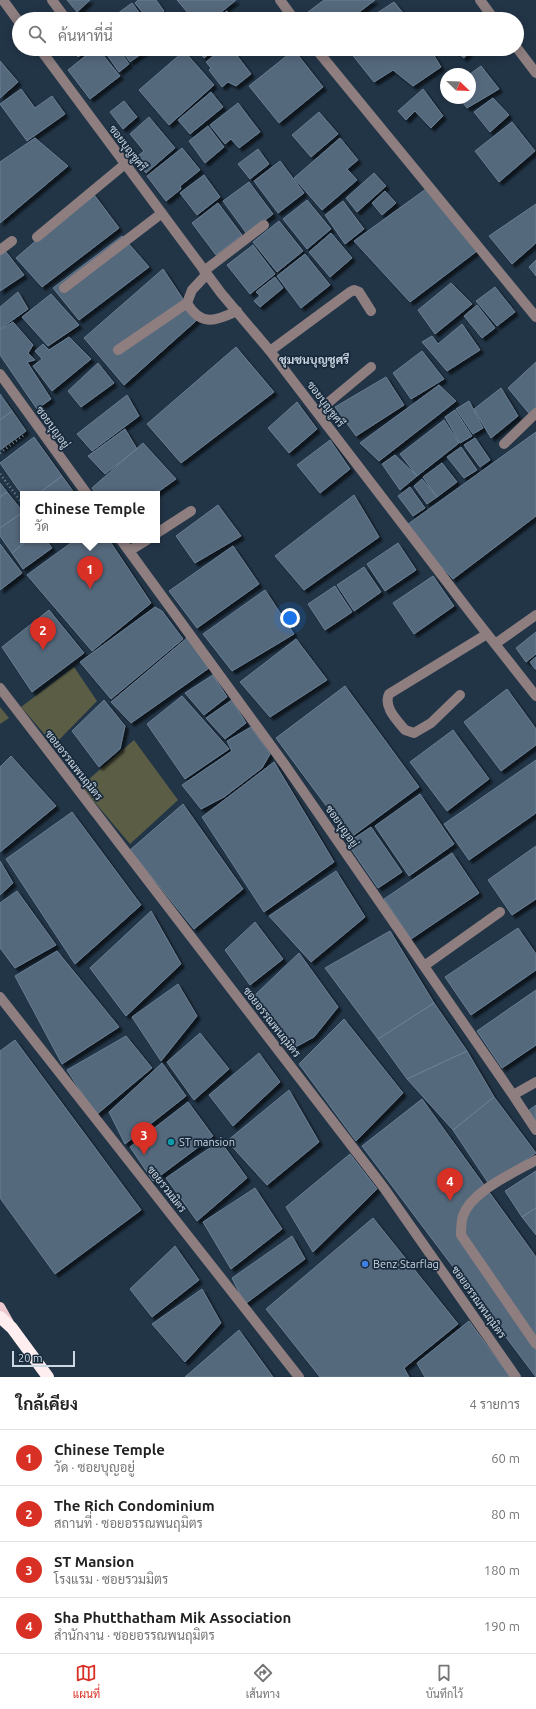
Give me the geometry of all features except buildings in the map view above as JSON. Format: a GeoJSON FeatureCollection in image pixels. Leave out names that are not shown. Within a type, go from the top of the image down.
{"type":"FeatureCollection","features":[{"type":"Feature","properties":{"kind":"highway"},"geometry":{"type":"LineString","coordinates":[[0,1317],[12,1328],[48,1377]]}},
{"type":"Feature","properties":{"kind":"main road"},"geometry":{"type":"LineString","coordinates":[[0,1307],[12,1328]]}},
{"type":"Feature","properties":{"kind":"street"},"geometry":{"type":"LineString","coordinates":[[3,0],[12,12]]}},
{"type":"Feature","properties":{"kind":"street"},"geometry":{"type":"LineString","coordinates":[[52,0],[61,12]]}},
{"type":"Feature","properties":{"kind":"street"},"geometry":{"type":"LineString","coordinates":[[280,0],[289,12]]}},
{"type":"Feature","properties":{"kind":"street"},"geometry":{"type":"LineString","coordinates":[[480,0],[489,12]]}},
{"type":"Feature","properties":{"kind":"street","name":"ซอยบุญชูศรี"},"geometry":{"type":"LineString","coordinates":[[46,56],[206,272],[236,311],[270,351],[536,696]]}},
{"type":"Feature","properties":{"kind":"street"},"geometry":{"type":"LineString","coordinates":[[322,56],[536,317]]}},
{"type":"Feature","properties":{"kind":"street"},"geometry":{"type":"LineString","coordinates":[[523,56],[536,73]]}},
{"type":"Feature","properties":{"kind":"street"},"geometry":{"type":"LineString","coordinates":[[37,237],[125,164]]}},
{"type":"Feature","properties":{"kind":"street"},"geometry":{"type":"LineString","coordinates":[[64,288],[162,213]]}},
{"type":"Feature","properties":{"kind":"street"},"geometry":{"type":"LineString","coordinates":[[118,350],[187,303],[192,290],[206,272],[264,225]]}},
{"type":"Feature","properties":{"kind":"street"},"geometry":{"type":"LineString","coordinates":[[0,250],[12,241]]}},
{"type":"Feature","properties":{"kind":"street"},"geometry":{"type":"LineString","coordinates":[[270,351],[354,290],[359,292],[371,311]]}},
{"type":"Feature","properties":{"kind":"street"},"geometry":{"type":"LineString","coordinates":[[187,303],[193,313],[204,319],[216,320],[236,311]]}},
{"type":"Feature","properties":{"kind":"street"},"geometry":{"type":"LineString","coordinates":[[317,412],[372,367]]}},
{"type":"Feature","properties":{"kind":"street","name":"ซอยบุญอยู่"},"geometry":{"type":"LineString","coordinates":[[0,374],[86,491]]}},
{"type":"Feature","properties":{"kind":"street"},"geometry":{"type":"LineString","coordinates":[[504,444],[536,413]]}},
{"type":"Feature","properties":{"kind":"street"},"geometry":{"type":"LineString","coordinates":[[160,531],[191,511]]}},
{"type":"Feature","properties":{"kind":"street","name":"ซอยบุญอยู่"},"geometry":{"type":"LineString","coordinates":[[123,543],[285,766],[536,1130]]}},
{"type":"Feature","properties":{"kind":"street"},"geometry":{"type":"LineString","coordinates":[[129,551],[142,543]]}},
{"type":"Feature","properties":{"kind":"street"},"geometry":{"type":"LineString","coordinates":[[495,644],[536,615]]}},
{"type":"Feature","properties":{"kind":"street"},"geometry":{"type":"LineString","coordinates":[[460,695],[431,723],[414,733],[405,730],[387,705],[386,699],[389,694],[487,634]]}},
{"type":"Feature","properties":{"kind":"street","name":"ซอยอรรณพนฤมิตร"},"geometry":{"type":"LineString","coordinates":[[0,688],[384,1188],[516,1377]]}},
{"type":"Feature","properties":{"kind":"street"},"geometry":{"type":"LineString","coordinates":[[424,966],[500,912]]}},
{"type":"Feature","properties":{"kind":"street","name":"ซอยรวมมิตร"},"geometry":{"type":"LineString","coordinates":[[0,997],[299,1377]]}},
{"type":"Feature","properties":{"kind":"street"},"geometry":{"type":"LineString","coordinates":[[513,1095],[536,1082]]}},
{"type":"Feature","properties":{"kind":"street"},"geometry":{"type":"LineString","coordinates":[[536,1160],[482,1191],[463,1215],[460,1235],[536,1344]]}},
{"type":"Feature","properties":{"kind":"path"},"geometry":{"type":"LineString","coordinates":[[0,453],[37,425]]}},
{"type":"Feature","properties":{"kind":"path"},"geometry":{"type":"LineString","coordinates":[[0,474],[20,500]]}},
{"type":"Feature","properties":{"kind":"green space"},"geometry":{"type":"Polygon","coordinates":[[[74,667],[97,701],[54,745],[21,707],[74,667]]]}},
{"type":"Feature","properties":{"kind":"green space"},"geometry":{"type":"Polygon","coordinates":[[[0,707],[9,718],[0,724],[0,707]]]}},
{"type":"Feature","properties":{"kind":"green space"},"geometry":{"type":"Polygon","coordinates":[[[134,740],[178,800],[130,844],[81,786],[134,740]]]}},
{"type":"Feature","properties":{"kind":"place","name":"Chinese Temple"},"geometry":{"type":"Point","coordinates":[90,589]}},
{"type":"Feature","properties":{"kind":"place","name":"The Rich Condominium"},"geometry":{"type":"Point","coordinates":[43,650]}},
{"type":"Feature","properties":{"kind":"place","name":"ST mansion"},"geometry":{"type":"Point","coordinates":[171,1142]}},
{"type":"Feature","properties":{"kind":"place","name":"ST Mansion"},"geometry":{"type":"Point","coordinates":[144,1155]}},
{"type":"Feature","properties":{"kind":"place","name":"Sha Phutthatham Mik Association"},"geometry":{"type":"Point","coordinates":[450,1201]}},
{"type":"Feature","properties":{"kind":"place","name":"Benz Starflag"},"geometry":{"type":"Point","coordinates":[365,1264]}},
{"type":"Feature","properties":{"kind":"district","name":"ชุมชนบุญชูศรี"},"geometry":{"type":"Point","coordinates":[314,360]}}]}
